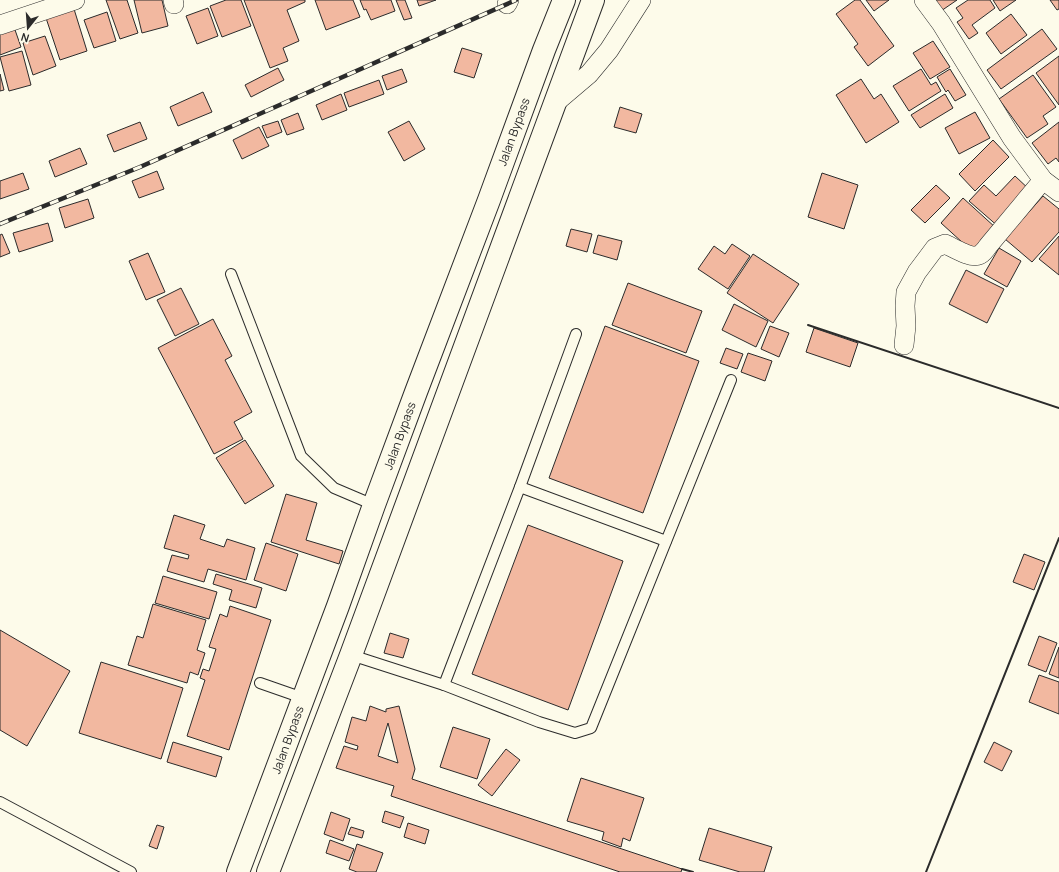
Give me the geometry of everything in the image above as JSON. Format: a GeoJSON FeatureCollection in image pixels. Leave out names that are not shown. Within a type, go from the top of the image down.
{"type":"FeatureCollection","features":[{"type":"Feature","properties":{"kind":"highway","name":"Jalan Bypass"},"geometry":{"type":"LineString","coordinates":[[238,872],[338,606],[426,364],[490,200],[544,50],[564,0]]}},
{"type":"Feature","properties":{"kind":"highway"},"geometry":{"type":"LineString","coordinates":[[268,872],[351,655],[593,0]]}},
{"type":"Feature","properties":{"kind":"street"},"geometry":{"type":"LineString","coordinates":[[0,25],[75,0]]}},
{"type":"Feature","properties":{"kind":"street"},"geometry":{"type":"LineString","coordinates":[[556,102],[589,74],[609,50],[642,0]]}},
{"type":"Feature","properties":{"kind":"street"},"geometry":{"type":"LineString","coordinates":[[924,0],[941,23],[1012,138],[1043,180],[1059,192]]}},
{"type":"Feature","properties":{"kind":"street"},"geometry":{"type":"LineString","coordinates":[[904,345],[906,326],[906,292],[916,272],[934,248],[945,244],[973,256],[979,255],[1043,180]]}},
{"type":"Feature","properties":{"kind":"lane"},"geometry":{"type":"LineString","coordinates":[[231,274],[301,456],[334,488],[374,505]]}},
{"type":"Feature","properties":{"kind":"lane"},"geometry":{"type":"LineString","coordinates":[[444,685],[520,487],[576,334]]}},
{"type":"Feature","properties":{"kind":"lane"},"geometry":{"type":"LineString","coordinates":[[351,655],[444,685],[540,722],[575,733],[591,728],[731,380]]}},
{"type":"Feature","properties":{"kind":"lane"},"geometry":{"type":"LineString","coordinates":[[520,487],[666,541]]}},
{"type":"Feature","properties":{"kind":"lane"},"geometry":{"type":"LineString","coordinates":[[260,683],[303,698]]}},
{"type":"Feature","properties":{"kind":"lane"},"geometry":{"type":"LineString","coordinates":[[0,802],[131,872]]}},
{"type":"Feature","properties":{"kind":"building"},"geometry":{"type":"Polygon","coordinates":[[[106,0],[127,0],[138,33],[120,39],[106,0]]]}},
{"type":"Feature","properties":{"kind":"building"},"geometry":{"type":"Polygon","coordinates":[[[134,0],[162,0],[168,26],[142,33],[134,0]]]}},
{"type":"Feature","properties":{"kind":"building"},"geometry":{"type":"Polygon","coordinates":[[[226,0],[241,0],[251,26],[222,37],[210,6],[226,0]]]}},
{"type":"Feature","properties":{"kind":"building"},"geometry":{"type":"Polygon","coordinates":[[[244,0],[305,0],[305,2],[287,10],[299,41],[283,48],[288,61],[270,68],[244,0]]]}},
{"type":"Feature","properties":{"kind":"building"},"geometry":{"type":"Polygon","coordinates":[[[315,0],[353,0],[360,17],[326,30],[315,0]]]}},
{"type":"Feature","properties":{"kind":"building"},"geometry":{"type":"Polygon","coordinates":[[[360,0],[391,0],[395,11],[371,20],[366,9],[364,10],[360,0]]]}},
{"type":"Feature","properties":{"kind":"building"},"geometry":{"type":"Polygon","coordinates":[[[396,0],[405,0],[412,18],[404,20],[396,0]]]}},
{"type":"Feature","properties":{"kind":"building"},"geometry":{"type":"Polygon","coordinates":[[[417,0],[436,0],[419,6],[417,0]]]}},
{"type":"Feature","properties":{"kind":"building"},"geometry":{"type":"Polygon","coordinates":[[[855,0],[860,0],[894,46],[868,66],[854,47],[858,44],[836,14],[855,0]]]}},
{"type":"Feature","properties":{"kind":"building"},"geometry":{"type":"Polygon","coordinates":[[[866,0],[889,0],[874,11],[866,0]]]}},
{"type":"Feature","properties":{"kind":"building"},"geometry":{"type":"Polygon","coordinates":[[[934,0],[957,0],[941,11],[934,0]]]}},
{"type":"Feature","properties":{"kind":"building"},"geometry":{"type":"Polygon","coordinates":[[[968,0],[990,0],[995,8],[972,25],[978,33],[969,39],[957,22],[963,18],[956,8],[968,0]]]}},
{"type":"Feature","properties":{"kind":"building"},"geometry":{"type":"Polygon","coordinates":[[[993,0],[1016,0],[1000,11],[993,0]]]}},
{"type":"Feature","properties":{"kind":"building"},"geometry":{"type":"Polygon","coordinates":[[[1050,0],[1059,0],[1059,9],[1057,10],[1050,0]]]}},
{"type":"Feature","properties":{"kind":"building"},"geometry":{"type":"Polygon","coordinates":[[[208,8],[218,36],[197,44],[186,16],[208,8]]]}},
{"type":"Feature","properties":{"kind":"building"},"geometry":{"type":"Polygon","coordinates":[[[74,9],[87,51],[60,60],[46,18],[74,9]]]}},
{"type":"Feature","properties":{"kind":"building"},"geometry":{"type":"Polygon","coordinates":[[[107,12],[116,41],[94,48],[84,20],[107,12]]]}},
{"type":"Feature","properties":{"kind":"building"},"geometry":{"type":"Polygon","coordinates":[[[1011,14],[1027,35],[1001,54],[986,33],[1011,14]]]}},
{"type":"Feature","properties":{"kind":"building"},"geometry":{"type":"Polygon","coordinates":[[[14,27],[21,47],[0,55],[0,31],[14,27]]]}},
{"type":"Feature","properties":{"kind":"building"},"geometry":{"type":"Polygon","coordinates":[[[1042,29],[1057,49],[1001,89],[987,70],[1042,29]]]}},
{"type":"Feature","properties":{"kind":"building"},"geometry":{"type":"Polygon","coordinates":[[[45,36],[56,66],[33,75],[23,43],[45,36]]]}},
{"type":"Feature","properties":{"kind":"building"},"geometry":{"type":"Polygon","coordinates":[[[933,41],[950,67],[930,79],[913,53],[933,41]]]}},
{"type":"Feature","properties":{"kind":"building"},"geometry":{"type":"Polygon","coordinates":[[[462,48],[482,54],[474,78],[454,72],[462,48]]]}},
{"type":"Feature","properties":{"kind":"building"},"geometry":{"type":"Polygon","coordinates":[[[22,51],[31,85],[9,91],[0,57],[22,51]]]}},
{"type":"Feature","properties":{"kind":"building"},"geometry":{"type":"Polygon","coordinates":[[[1059,56],[1059,105],[1036,73],[1059,56]]]}},
{"type":"Feature","properties":{"kind":"building"},"geometry":{"type":"Polygon","coordinates":[[[278,68],[284,80],[251,97],[245,85],[278,68]]]}},
{"type":"Feature","properties":{"kind":"building"},"geometry":{"type":"Polygon","coordinates":[[[402,69],[407,82],[387,90],[382,76],[402,69]]]}},
{"type":"Feature","properties":{"kind":"building"},"geometry":{"type":"Polygon","coordinates":[[[921,69],[931,85],[936,82],[941,91],[909,111],[893,86],[921,69]]]}},
{"type":"Feature","properties":{"kind":"building"},"geometry":{"type":"Polygon","coordinates":[[[950,69],[966,95],[955,101],[948,90],[946,92],[937,77],[950,69]]]}},
{"type":"Feature","properties":{"kind":"building"},"geometry":{"type":"Polygon","coordinates":[[[0,74],[4,90],[0,91],[0,74]]]}},
{"type":"Feature","properties":{"kind":"building"},"geometry":{"type":"Polygon","coordinates":[[[1033,75],[1056,107],[1043,116],[1048,124],[1027,138],[999,99],[1033,75]]]}},
{"type":"Feature","properties":{"kind":"building"},"geometry":{"type":"Polygon","coordinates":[[[861,79],[874,99],[881,94],[899,122],[866,143],[836,95],[861,79]]]}},
{"type":"Feature","properties":{"kind":"building"},"geometry":{"type":"Polygon","coordinates":[[[379,80],[384,94],[349,107],[344,93],[379,80]]]}},
{"type":"Feature","properties":{"kind":"building"},"geometry":{"type":"Polygon","coordinates":[[[203,92],[212,112],[178,126],[170,107],[203,92]]]}},
{"type":"Feature","properties":{"kind":"building"},"geometry":{"type":"Polygon","coordinates":[[[341,94],[347,110],[322,120],[316,105],[341,94]]]}},
{"type":"Feature","properties":{"kind":"building"},"geometry":{"type":"Polygon","coordinates":[[[945,94],[953,108],[920,128],[911,115],[945,94]]]}},
{"type":"Feature","properties":{"kind":"building"},"geometry":{"type":"Polygon","coordinates":[[[620,107],[642,114],[636,133],[614,127],[620,107]]]}},
{"type":"Feature","properties":{"kind":"building"},"geometry":{"type":"Polygon","coordinates":[[[975,112],[990,138],[959,154],[945,128],[975,112]]]}},
{"type":"Feature","properties":{"kind":"building"},"geometry":{"type":"Polygon","coordinates":[[[298,113],[304,129],[287,135],[281,120],[298,113]]]}},
{"type":"Feature","properties":{"kind":"building"},"geometry":{"type":"Polygon","coordinates":[[[278,121],[282,132],[267,138],[262,126],[278,121]]]}},
{"type":"Feature","properties":{"kind":"building"},"geometry":{"type":"Polygon","coordinates":[[[409,121],[425,149],[404,161],[388,132],[409,121]]]}},
{"type":"Feature","properties":{"kind":"building"},"geometry":{"type":"Polygon","coordinates":[[[140,122],[147,139],[114,152],[107,135],[140,122]]]}},
{"type":"Feature","properties":{"kind":"building"},"geometry":{"type":"Polygon","coordinates":[[[1059,122],[1059,162],[1056,158],[1048,164],[1032,143],[1059,122]]]}},
{"type":"Feature","properties":{"kind":"building"},"geometry":{"type":"Polygon","coordinates":[[[259,127],[269,146],[242,159],[233,140],[259,127]]]}},
{"type":"Feature","properties":{"kind":"building"},"geometry":{"type":"Polygon","coordinates":[[[993,140],[1009,157],[975,191],[959,174],[993,140]]]}},
{"type":"Feature","properties":{"kind":"building"},"geometry":{"type":"Polygon","coordinates":[[[80,148],[87,164],[55,177],[49,161],[80,148]]]}},
{"type":"Feature","properties":{"kind":"building"},"geometry":{"type":"Polygon","coordinates":[[[157,171],[164,189],[139,198],[132,181],[157,171]]]}},
{"type":"Feature","properties":{"kind":"building"},"geometry":{"type":"Polygon","coordinates":[[[23,173],[29,189],[0,199],[0,181],[23,173]]]}},
{"type":"Feature","properties":{"kind":"building"},"geometry":{"type":"Polygon","coordinates":[[[822,173],[858,185],[844,229],[808,217],[822,173]]]}},
{"type":"Feature","properties":{"kind":"building"},"geometry":{"type":"Polygon","coordinates":[[[1015,176],[1032,192],[1000,228],[969,201],[984,185],[996,196],[1015,176]]]}},
{"type":"Feature","properties":{"kind":"building"},"geometry":{"type":"Polygon","coordinates":[[[936,185],[950,198],[925,223],[911,210],[936,185]]]}},
{"type":"Feature","properties":{"kind":"building"},"geometry":{"type":"Polygon","coordinates":[[[1043,196],[1059,209],[1059,232],[1032,262],[1005,239],[1043,196]]]}},
{"type":"Feature","properties":{"kind":"building"},"geometry":{"type":"Polygon","coordinates":[[[963,198],[996,228],[974,253],[941,223],[963,198]]]}},
{"type":"Feature","properties":{"kind":"building"},"geometry":{"type":"Polygon","coordinates":[[[88,199],[94,218],[65,228],[59,208],[88,199]]]}},
{"type":"Feature","properties":{"kind":"building"},"geometry":{"type":"Polygon","coordinates":[[[48,223],[53,241],[19,252],[13,233],[48,223]]]}},
{"type":"Feature","properties":{"kind":"building"},"geometry":{"type":"Polygon","coordinates":[[[571,229],[592,234],[587,252],[566,246],[571,229]]]}},
{"type":"Feature","properties":{"kind":"building"},"geometry":{"type":"Polygon","coordinates":[[[2,234],[10,253],[0,257],[0,235],[2,234]]]}},
{"type":"Feature","properties":{"kind":"building"},"geometry":{"type":"Polygon","coordinates":[[[598,235],[622,241],[617,260],[593,253],[598,235]]]}},
{"type":"Feature","properties":{"kind":"building"},"geometry":{"type":"Polygon","coordinates":[[[1059,236],[1059,275],[1039,259],[1059,236]]]}},
{"type":"Feature","properties":{"kind":"building"},"geometry":{"type":"Polygon","coordinates":[[[732,244],[750,256],[728,289],[698,269],[714,246],[725,254],[732,244]]]}},
{"type":"Feature","properties":{"kind":"building"},"geometry":{"type":"Polygon","coordinates":[[[999,248],[1021,261],[1007,287],[984,274],[999,248]]]}},
{"type":"Feature","properties":{"kind":"building"},"geometry":{"type":"Polygon","coordinates":[[[148,253],[165,292],[146,300],[129,261],[148,253]]]}},
{"type":"Feature","properties":{"kind":"building"},"geometry":{"type":"Polygon","coordinates":[[[753,254],[799,284],[773,323],[727,293],[753,254]]]}},
{"type":"Feature","properties":{"kind":"building"},"geometry":{"type":"Polygon","coordinates":[[[966,270],[1004,289],[987,323],[949,304],[966,270]]]}},
{"type":"Feature","properties":{"kind":"building"},"geometry":{"type":"Polygon","coordinates":[[[628,283],[702,311],[686,353],[612,325],[628,283]]]}},
{"type":"Feature","properties":{"kind":"building"},"geometry":{"type":"Polygon","coordinates":[[[181,288],[199,324],[175,336],[157,300],[181,288]]]}},
{"type":"Feature","properties":{"kind":"building"},"geometry":{"type":"Polygon","coordinates":[[[734,304],[768,321],[756,347],[722,330],[734,304]]]}},
{"type":"Feature","properties":{"kind":"building"},"geometry":{"type":"Polygon","coordinates":[[[213,319],[232,356],[225,360],[252,412],[234,422],[243,439],[214,454],[158,348],[213,319]]]}},
{"type":"Feature","properties":{"kind":"building"},"geometry":{"type":"Polygon","coordinates":[[[605,326],[699,361],[643,513],[549,478],[605,326]]]}},
{"type":"Feature","properties":{"kind":"building"},"geometry":{"type":"Polygon","coordinates":[[[770,326],[789,333],[779,357],[761,349],[770,326]]]}},
{"type":"Feature","properties":{"kind":"building"},"geometry":{"type":"Polygon","coordinates":[[[814,328],[858,343],[850,367],[806,352],[814,328]]]}},
{"type":"Feature","properties":{"kind":"building"},"geometry":{"type":"Polygon","coordinates":[[[726,348],[743,354],[737,369],[720,363],[726,348]]]}},
{"type":"Feature","properties":{"kind":"building"},"geometry":{"type":"Polygon","coordinates":[[[748,353],[772,361],[765,381],[741,372],[748,353]]]}},
{"type":"Feature","properties":{"kind":"building"},"geometry":{"type":"Polygon","coordinates":[[[245,440],[274,486],[245,504],[216,458],[245,440]]]}},
{"type":"Feature","properties":{"kind":"building"},"geometry":{"type":"Polygon","coordinates":[[[286,494],[317,503],[306,540],[343,551],[339,564],[271,542],[286,494]]]}},
{"type":"Feature","properties":{"kind":"building"},"geometry":{"type":"Polygon","coordinates":[[[174,515],[205,525],[200,539],[224,547],[227,539],[255,548],[246,580],[208,569],[204,582],[167,571],[172,555],[188,559],[189,555],[164,548],[174,515]]]}},
{"type":"Feature","properties":{"kind":"building"},"geometry":{"type":"Polygon","coordinates":[[[528,525],[623,561],[568,710],[472,674],[528,525]]]}},
{"type":"Feature","properties":{"kind":"building"},"geometry":{"type":"Polygon","coordinates":[[[266,543],[298,554],[286,591],[254,580],[266,543]]]}},
{"type":"Feature","properties":{"kind":"building"},"geometry":{"type":"Polygon","coordinates":[[[1024,554],[1045,562],[1034,590],[1013,582],[1024,554]]]}},
{"type":"Feature","properties":{"kind":"building"},"geometry":{"type":"Polygon","coordinates":[[[216,574],[262,588],[256,608],[229,600],[232,590],[213,584],[216,574]]]}},
{"type":"Feature","properties":{"kind":"building"},"geometry":{"type":"Polygon","coordinates":[[[163,576],[217,592],[209,619],[155,603],[163,576]]]}},
{"type":"Feature","properties":{"kind":"building"},"geometry":{"type":"Polygon","coordinates":[[[153,604],[206,620],[197,650],[205,653],[198,675],[190,672],[187,683],[128,665],[137,636],[143,638],[153,604]]]}},
{"type":"Feature","properties":{"kind":"building"},"geometry":{"type":"Polygon","coordinates":[[[230,606],[271,620],[229,750],[187,736],[205,680],[200,678],[203,669],[209,671],[216,649],[209,647],[220,614],[227,617],[230,606]]]}},
{"type":"Feature","properties":{"kind":"building"},"geometry":{"type":"Polygon","coordinates":[[[0,630],[70,671],[27,746],[0,730],[0,630]]]}},
{"type":"Feature","properties":{"kind":"building"},"geometry":{"type":"Polygon","coordinates":[[[390,633],[409,639],[403,658],[384,653],[390,633]]]}},
{"type":"Feature","properties":{"kind":"building"},"geometry":{"type":"Polygon","coordinates":[[[1039,636],[1057,643],[1046,672],[1028,665],[1039,636]]]}},
{"type":"Feature","properties":{"kind":"building"},"geometry":{"type":"Polygon","coordinates":[[[1059,647],[1059,678],[1049,674],[1059,647]]]}},
{"type":"Feature","properties":{"kind":"building"},"geometry":{"type":"Polygon","coordinates":[[[101,662],[183,688],[161,759],[79,733],[101,662]]]}},
{"type":"Feature","properties":{"kind":"building"},"geometry":{"type":"Polygon","coordinates":[[[1039,675],[1059,682],[1059,714],[1029,702],[1039,675]]]}},
{"type":"Feature","properties":{"kind":"building"},"geometry":{"type":"Polygon","coordinates":[[[370,706],[386,712],[386,709],[399,706],[415,769],[412,779],[682,869],[681,872],[620,872],[391,796],[394,786],[336,768],[344,746],[357,750],[358,746],[345,742],[352,717],[366,721],[370,706]],[[388,723],[378,756],[398,763],[388,723]]]}},
{"type":"Feature","properties":{"kind":"building"},"geometry":{"type":"Polygon","coordinates":[[[453,727],[490,739],[477,779],[440,767],[453,727]]]}},
{"type":"Feature","properties":{"kind":"building"},"geometry":{"type":"Polygon","coordinates":[[[173,742],[222,757],[216,777],[167,762],[173,742]]]}},
{"type":"Feature","properties":{"kind":"building"},"geometry":{"type":"Polygon","coordinates":[[[994,742],[1012,751],[1002,771],[984,762],[994,742]]]}},
{"type":"Feature","properties":{"kind":"building"},"geometry":{"type":"Polygon","coordinates":[[[506,749],[520,760],[492,796],[478,785],[506,749]]]}},
{"type":"Feature","properties":{"kind":"building"},"geometry":{"type":"Polygon","coordinates":[[[581,778],[644,798],[630,841],[623,838],[621,847],[602,840],[604,832],[567,821],[581,778]]]}},
{"type":"Feature","properties":{"kind":"building"},"geometry":{"type":"Polygon","coordinates":[[[385,811],[404,817],[400,828],[382,822],[385,811]]]}},
{"type":"Feature","properties":{"kind":"building"},"geometry":{"type":"Polygon","coordinates":[[[331,812],[350,819],[343,841],[324,834],[331,812]]]}},
{"type":"Feature","properties":{"kind":"building"},"geometry":{"type":"Polygon","coordinates":[[[408,823],[429,830],[425,844],[404,837],[408,823]]]}},
{"type":"Feature","properties":{"kind":"building"},"geometry":{"type":"Polygon","coordinates":[[[157,825],[164,827],[157,849],[149,846],[157,825]]]}},
{"type":"Feature","properties":{"kind":"building"},"geometry":{"type":"Polygon","coordinates":[[[351,827],[364,831],[362,838],[348,834],[351,827]]]}},
{"type":"Feature","properties":{"kind":"building"},"geometry":{"type":"Polygon","coordinates":[[[709,828],[772,847],[764,872],[740,872],[699,860],[709,828]]]}},
{"type":"Feature","properties":{"kind":"building"},"geometry":{"type":"Polygon","coordinates":[[[330,840],[354,849],[349,861],[326,853],[330,840]]]}},
{"type":"Feature","properties":{"kind":"building"},"geometry":{"type":"Polygon","coordinates":[[[357,844],[383,853],[376,872],[357,872],[349,869],[357,844]]]}},
{"type":"Feature","properties":{"kind":"railway"},"geometry":{"type":"LineString","coordinates":[[0,224],[140,167],[516,0]]}},
{"type":"Feature","properties":{"kind":"wall"},"geometry":{"type":"LineString","coordinates":[[808,325],[1059,408]]}},
{"type":"Feature","properties":{"kind":"wall"},"geometry":{"type":"LineString","coordinates":[[926,872],[1059,538]]}},
{"type":"Feature","properties":{"kind":"wall"},"geometry":{"type":"LineString","coordinates":[[682,869],[693,872]]}}]}
